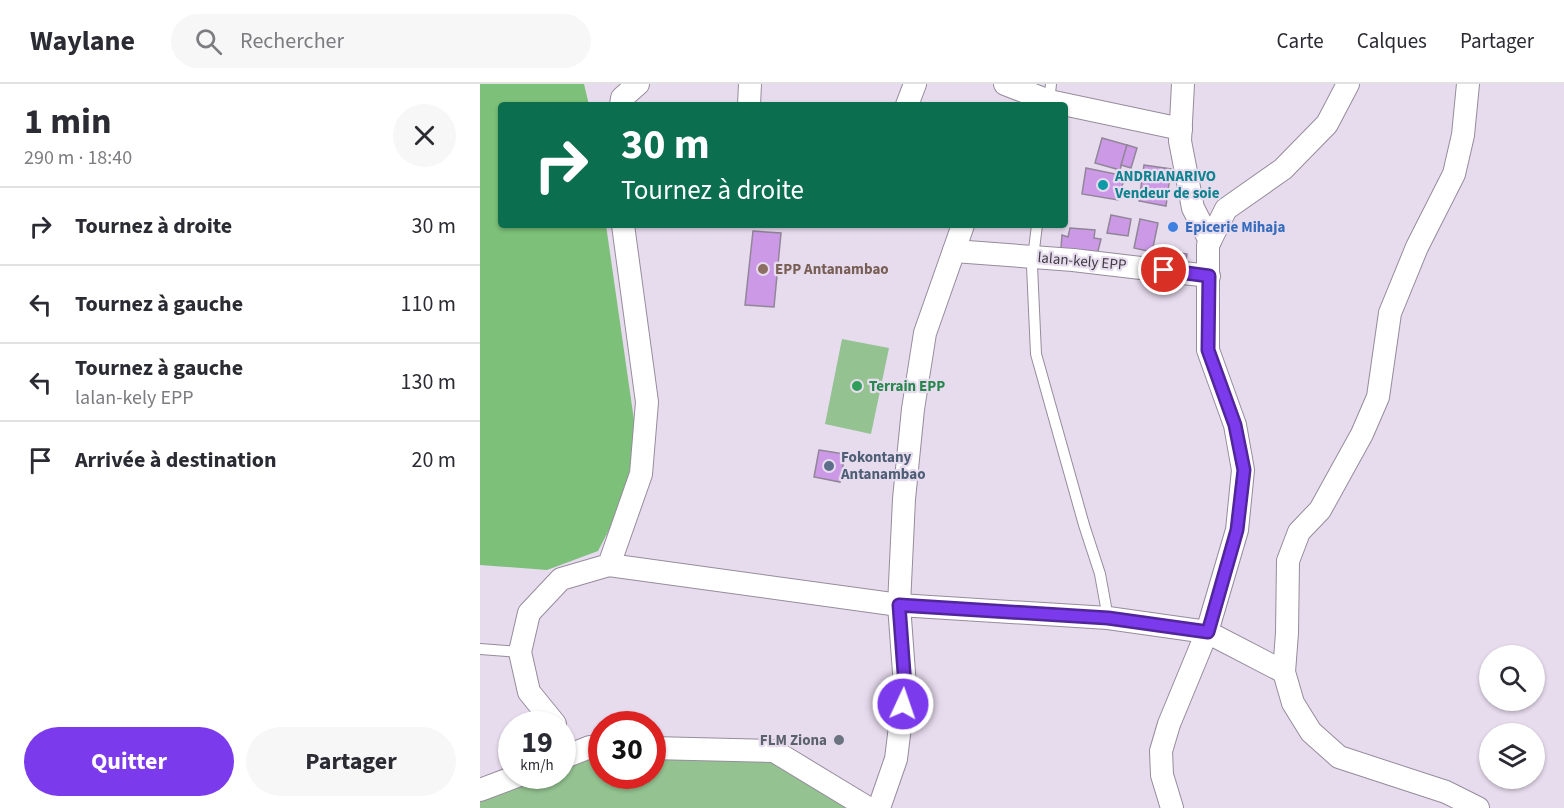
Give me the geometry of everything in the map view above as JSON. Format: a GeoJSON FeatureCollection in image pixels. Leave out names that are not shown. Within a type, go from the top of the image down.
{"type":"FeatureCollection","features":[{"type":"Feature","properties":{"kind":"street"},"geometry":{"type":"LineString","coordinates":[[621,102],[622,98],[638,84]]}},
{"type":"Feature","properties":{"kind":"street"},"geometry":{"type":"LineString","coordinates":[[749,102],[750,84]]}},
{"type":"Feature","properties":{"kind":"street"},"geometry":{"type":"LineString","coordinates":[[908,102],[915,84]]}},
{"type":"Feature","properties":{"kind":"street"},"geometry":{"type":"LineString","coordinates":[[1005,84],[1181,129]]}},
{"type":"Feature","properties":{"kind":"street"},"geometry":{"type":"LineString","coordinates":[[1184,84],[1180,141],[1193,208],[1210,241]]}},
{"type":"Feature","properties":{"kind":"street"},"geometry":{"type":"LineString","coordinates":[[1172,808],[1162,775],[1161,752],[1169,724],[1208,632],[1237,530],[1244,470],[1235,425],[1208,350],[1208,245],[1226,209],[1283,169],[1327,124],[1348,84]]}},
{"type":"Feature","properties":{"kind":"street"},"geometry":{"type":"LineString","coordinates":[[1468,84],[1463,135],[1454,174],[1416,247],[1390,313],[1378,397],[1362,434],[1320,510],[1299,532],[1288,561],[1284,672],[1293,704],[1311,732],[1339,757],[1446,792],[1478,808]]}},
{"type":"Feature","properties":{"kind":"street"},"geometry":{"type":"LineString","coordinates":[[609,566],[641,474],[647,402],[623,228]]}},
{"type":"Feature","properties":{"kind":"street"},"geometry":{"type":"LineString","coordinates":[[879,808],[896,759],[905,686],[899,605],[904,500],[915,398],[925,333],[962,228]]}},
{"type":"Feature","properties":{"kind":"street","name":"lalan-kely EPP"},"geometry":{"type":"LineString","coordinates":[[954,251],[1073,260],[1209,276]]}},
{"type":"Feature","properties":{"kind":"street"},"geometry":{"type":"LineString","coordinates":[[544,711],[529,692],[520,652],[529,613],[561,579],[609,566],[899,605],[1108,618],[1208,632],[1284,672]]}},
{"type":"Feature","properties":{"kind":"street"},"geometry":{"type":"LineString","coordinates":[[666,748],[774,751],[868,808]]}},
{"type":"Feature","properties":{"kind":"street"},"geometry":{"type":"LineString","coordinates":[[480,790],[498,783]]}},
{"type":"Feature","properties":{"kind":"lane"},"geometry":{"type":"LineString","coordinates":[[1037,228],[1032,266],[1036,354],[1100,574],[1108,618]]}},
{"type":"Feature","properties":{"kind":"lane"},"geometry":{"type":"LineString","coordinates":[[480,649],[520,652]]}},
{"type":"Feature","properties":{"kind":"green space"},"geometry":{"type":"Polygon","coordinates":[[[480,84],[584,84],[588,102],[498,102],[498,228],[606,228],[636,434],[624,501],[598,551],[547,570],[480,565],[480,84]]]}},
{"type":"Feature","properties":{"kind":"green space","name":"Terrain EPP"},"geometry":{"type":"Polygon","coordinates":[[[842,339],[889,348],[871,434],[825,424],[842,339]]]}},
{"type":"Feature","properties":{"kind":"green space"},"geometry":{"type":"Polygon","coordinates":[[[666,748],[774,751],[868,808],[480,808],[480,790],[498,783],[498,789],[576,789],[576,754],[588,751],[588,789],[666,789],[666,748]]]}},
{"type":"Feature","properties":{"kind":"building"},"geometry":{"type":"Polygon","coordinates":[[[1102,138],[1127,145],[1120,170],[1095,163],[1102,138]]]}},
{"type":"Feature","properties":{"kind":"building"},"geometry":{"type":"Polygon","coordinates":[[[1127,145],[1137,148],[1131,168],[1121,165],[1127,145]]]}},
{"type":"Feature","properties":{"kind":"building"},"geometry":{"type":"Polygon","coordinates":[[[1144,165],[1171,169],[1166,206],[1139,201],[1144,165]]]}},
{"type":"Feature","properties":{"kind":"building","name":"ANDRIANARIVO Vendeur de soie"},"geometry":{"type":"Polygon","coordinates":[[[1086,168],[1125,176],[1118,200],[1082,194],[1086,168]]]}},
{"type":"Feature","properties":{"kind":"building"},"geometry":{"type":"Polygon","coordinates":[[[1111,215],[1131,219],[1128,236],[1107,233],[1111,215]]]}},
{"type":"Feature","properties":{"kind":"building"},"geometry":{"type":"Polygon","coordinates":[[[1140,219],[1158,223],[1152,252],[1134,248],[1140,219]]]}},
{"type":"Feature","properties":{"kind":"building"},"geometry":{"type":"Polygon","coordinates":[[[1070,228],[1095,230],[1094,238],[1101,239],[1097,255],[1061,248],[1062,235],[1068,237],[1070,228]]]}},
{"type":"Feature","properties":{"kind":"building","name":"EPP Antanambao"},"geometry":{"type":"Polygon","coordinates":[[[753,231],[781,233],[774,307],[745,305],[753,231]]]}},
{"type":"Feature","properties":{"kind":"building"},"geometry":{"type":"Polygon","coordinates":[[[1159,249],[1187,254],[1185,268],[1156,264],[1159,249]]]}},
{"type":"Feature","properties":{"kind":"building","name":"Fokontany Antanambao"},"geometry":{"type":"Polygon","coordinates":[[[819,450],[845,454],[840,482],[814,477],[819,450]]]}},
{"type":"Feature","properties":{"kind":"place","name":"ANDRIANARIVO Vendeur de soie"},"geometry":{"type":"Point","coordinates":[1103,185]}},
{"type":"Feature","properties":{"kind":"place","name":"Epicerie Mihaja"},"geometry":{"type":"Point","coordinates":[1173,227]}},
{"type":"Feature","properties":{"kind":"place","name":"EPP Antanambao"},"geometry":{"type":"Point","coordinates":[763,269]}},
{"type":"Feature","properties":{"kind":"place","name":"Terrain EPP"},"geometry":{"type":"Point","coordinates":[857,386]}},
{"type":"Feature","properties":{"kind":"place","name":"Fokontany Antanambao"},"geometry":{"type":"Point","coordinates":[829,466]}},
{"type":"Feature","properties":{"kind":"place","name":"FLM Ziona"},"geometry":{"type":"Point","coordinates":[839,740]}},
{"type":"Feature","properties":{"kind":"route"},"geometry":{"type":"LineString","coordinates":[[903,704],[905,686],[899,605],[1108,618],[1208,632],[1237,530],[1244,470],[1235,425],[1208,350],[1209,276],[1164,270]]}}]}
